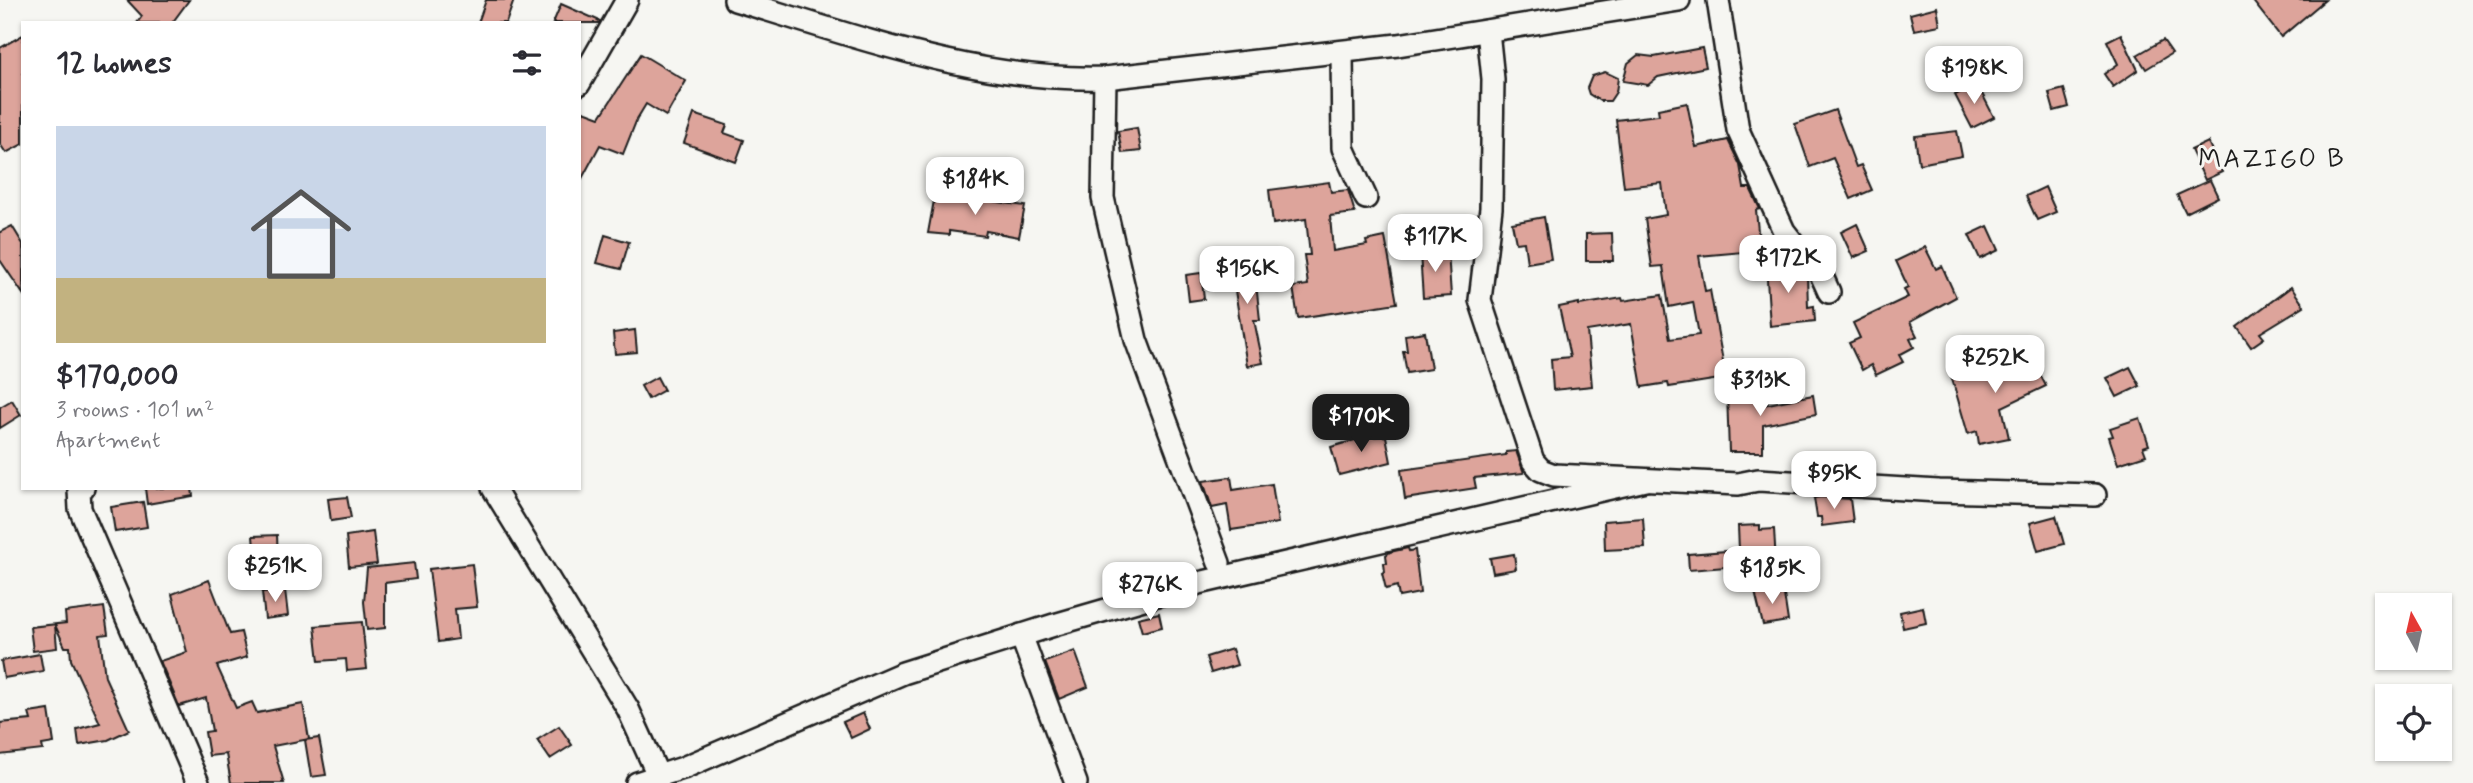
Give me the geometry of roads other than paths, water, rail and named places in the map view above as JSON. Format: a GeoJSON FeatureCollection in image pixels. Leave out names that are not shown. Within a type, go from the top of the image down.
{"type":"FeatureCollection","features":[{"type":"Feature","properties":{"kind":"street"},"geometry":{"type":"LineString","coordinates":[[581,80],[626,0]]}},
{"type":"Feature","properties":{"kind":"street"},"geometry":{"type":"LineString","coordinates":[[735,0],[950,63],[1016,75],[1065,79],[1105,78],[1342,52],[1679,0]]}},
{"type":"Feature","properties":{"kind":"street"},"geometry":{"type":"LineString","coordinates":[[1718,0],[1738,130],[1784,231],[1802,254],[1814,259],[1829,292]]}},
{"type":"Feature","properties":{"kind":"street"},"geometry":{"type":"LineString","coordinates":[[1488,31],[1493,79],[1491,208],[1480,300],[1533,461],[1541,470],[1554,475],[1645,480],[1738,484],[1758,480],[1938,491],[2095,495]]}},
{"type":"Feature","properties":{"kind":"street"},"geometry":{"type":"LineString","coordinates":[[1342,52],[1343,148],[1366,198]]}},
{"type":"Feature","properties":{"kind":"street"},"geometry":{"type":"LineString","coordinates":[[1105,78],[1103,198],[1136,340],[1219,563]]}},
{"type":"Feature","properties":{"kind":"street"},"geometry":{"type":"LineString","coordinates":[[637,783],[683,768],[903,673],[1021,635],[1199,583],[1645,480]]}},
{"type":"Feature","properties":{"kind":"street"},"geometry":{"type":"LineString","coordinates":[[79,490],[80,509],[198,783]]}},
{"type":"Feature","properties":{"kind":"street"},"geometry":{"type":"LineString","coordinates":[[495,490],[628,709],[658,775]]}},
{"type":"Feature","properties":{"kind":"street"},"geometry":{"type":"LineString","coordinates":[[1021,635],[1076,783]]}},
{"type":"Feature","properties":{"kind":"district","name":"MAZIGO B"},"geometry":{"type":"Point","coordinates":[2272,160]}}]}
